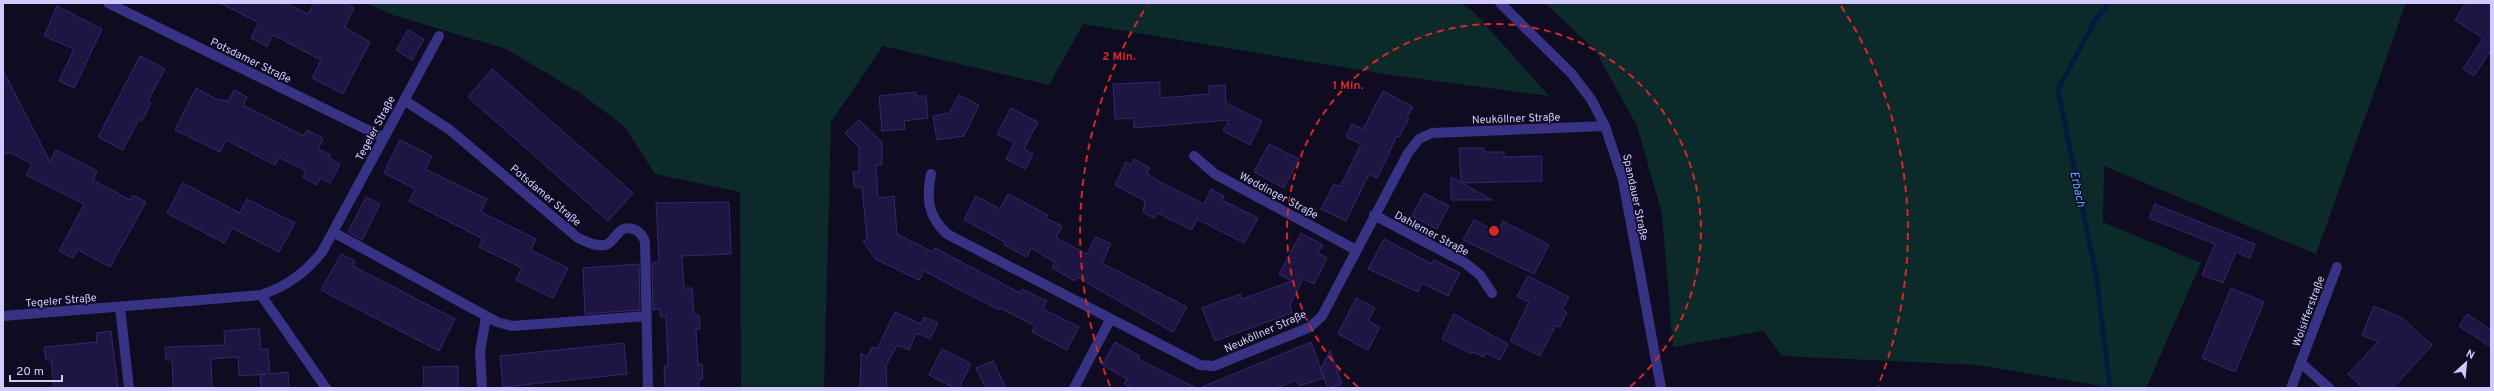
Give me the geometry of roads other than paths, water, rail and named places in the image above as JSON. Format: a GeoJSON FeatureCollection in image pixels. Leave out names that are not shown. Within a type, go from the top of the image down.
{"type":"FeatureCollection","features":[{"type":"Feature","properties":{"kind":"street","name":"Potsdamer Straße"},"geometry":{"type":"LineString","coordinates":[[108,3],[384,138]]}},
{"type":"Feature","properties":{"kind":"street","name":"Spandauer Straße"},"geometry":{"type":"LineString","coordinates":[[1500,3],[1571,73],[1591,99],[1606,126],[1622,180],[1661,388]]}},
{"type":"Feature","properties":{"kind":"street","name":"Tegeler Straße"},"geometry":{"type":"LineString","coordinates":[[3,316],[261,295],[284,287],[298,277],[322,252],[439,36]]}},
{"type":"Feature","properties":{"kind":"street","name":"Potsdamer Straße"},"geometry":{"type":"LineString","coordinates":[[404,100],[450,130],[578,238],[594,245],[607,244],[624,229],[632,228],[640,232],[645,242],[647,316]]}},
{"type":"Feature","properties":{"kind":"street","name":"Neuköllner Straße"},"geometry":{"type":"LineString","coordinates":[[931,174],[929,205],[936,223],[947,234],[1110,320],[1200,365],[1214,366],[1310,327],[1322,316],[1374,215],[1408,153],[1419,139],[1432,133],[1606,126]]}},
{"type":"Feature","properties":{"kind":"street","name":"Weddinger Straße"},"geometry":{"type":"LineString","coordinates":[[1194,156],[1215,174],[1356,250]]}},
{"type":"Feature","properties":{"kind":"street","name":"Dahlemer Straße"},"geometry":{"type":"LineString","coordinates":[[1374,215],[1465,263],[1480,275],[1492,293]]}},
{"type":"Feature","properties":{"kind":"street"},"geometry":{"type":"LineString","coordinates":[[333,232],[486,318],[512,326],[647,316],[648,388]]}},
{"type":"Feature","properties":{"kind":"street","name":"Wolsifferstraße"},"geometry":{"type":"LineString","coordinates":[[2291,388],[2337,267]]}},
{"type":"Feature","properties":{"kind":"street"},"geometry":{"type":"LineString","coordinates":[[261,295],[326,388]]}},
{"type":"Feature","properties":{"kind":"street"},"geometry":{"type":"LineString","coordinates":[[120,307],[129,388]]}},
{"type":"Feature","properties":{"kind":"street"},"geometry":{"type":"LineString","coordinates":[[482,388],[480,351],[486,318]]}},
{"type":"Feature","properties":{"kind":"street"},"geometry":{"type":"LineString","coordinates":[[1074,388],[1110,320]]}},
{"type":"Feature","properties":{"kind":"street","name":"Wolsifferstraße"},"geometry":{"type":"LineString","coordinates":[[2301,363],[2330,388]]}},
{"type":"Feature","properties":{"kind":"waterway","name":"Erbach"},"geometry":{"type":"LineString","coordinates":[[2109,3],[2095,20],[2058,90],[2096,274],[2110,388]]}}]}
